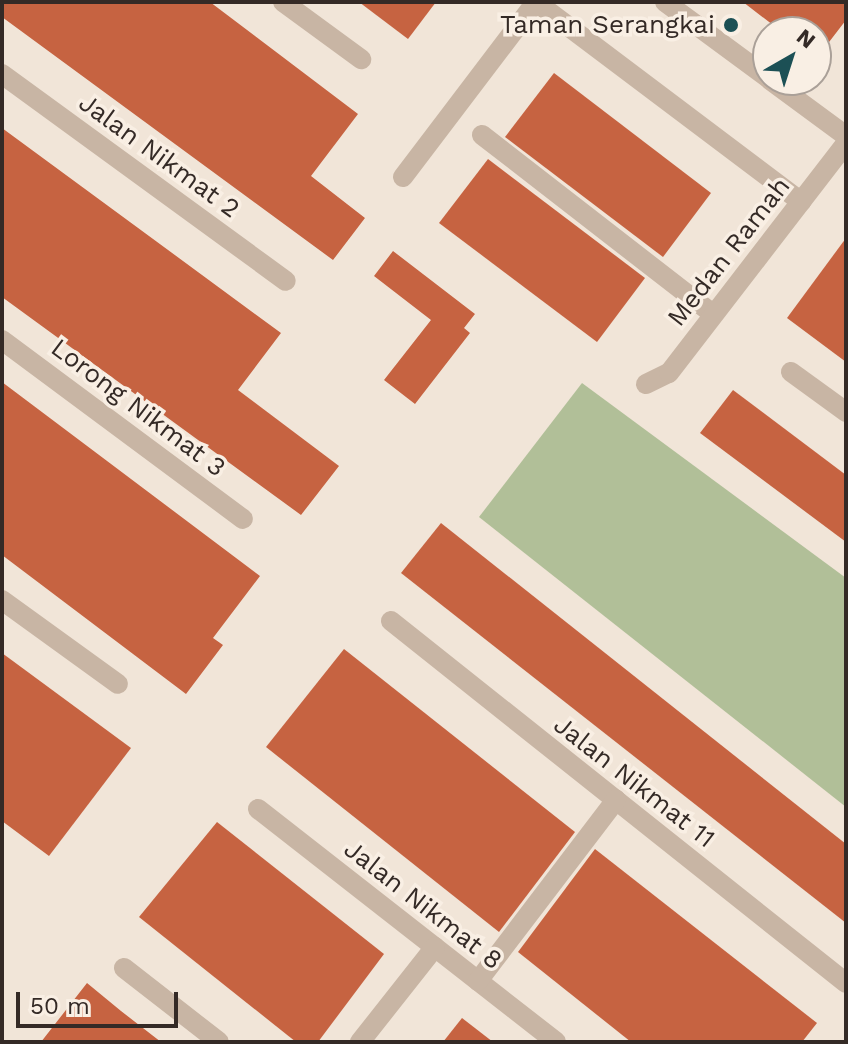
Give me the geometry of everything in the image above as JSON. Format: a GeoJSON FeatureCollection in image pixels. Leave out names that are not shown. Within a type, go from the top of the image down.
{"type":"FeatureCollection","features":[{"type":"Feature","properties":{"kind":"street"},"geometry":{"type":"LineString","coordinates":[[283,2],[361,59]]}},
{"type":"Feature","properties":{"kind":"street"},"geometry":{"type":"LineString","coordinates":[[403,177],[536,2],[801,202]]}},
{"type":"Feature","properties":{"kind":"street"},"geometry":{"type":"LineString","coordinates":[[665,2],[752,66]]}},
{"type":"Feature","properties":{"kind":"street","name":"Jalan Nikmat 2"},"geometry":{"type":"LineString","coordinates":[[2,74],[286,281]]}},
{"type":"Feature","properties":{"kind":"street"},"geometry":{"type":"LineString","coordinates":[[792,96],[846,136]]}},
{"type":"Feature","properties":{"kind":"street"},"geometry":{"type":"LineString","coordinates":[[482,135],[713,314]]}},
{"type":"Feature","properties":{"kind":"street","name":"Medan Ramah"},"geometry":{"type":"LineString","coordinates":[[646,384],[669,373],[846,143]]}},
{"type":"Feature","properties":{"kind":"street","name":"Lorong Nikmat 3"},"geometry":{"type":"LineString","coordinates":[[2,340],[243,519]]}},
{"type":"Feature","properties":{"kind":"street"},"geometry":{"type":"LineString","coordinates":[[791,372],[846,412]]}},
{"type":"Feature","properties":{"kind":"street"},"geometry":{"type":"LineString","coordinates":[[2,600],[118,684]]}},
{"type":"Feature","properties":{"kind":"street","name":"Jalan Nikmat 11"},"geometry":{"type":"LineString","coordinates":[[391,621],[846,983]]}},
{"type":"Feature","properties":{"kind":"street"},"geometry":{"type":"LineString","coordinates":[[478,981],[616,800]]}},
{"type":"Feature","properties":{"kind":"street","name":"Jalan Nikmat 8"},"geometry":{"type":"LineString","coordinates":[[258,809],[556,1042]]}},
{"type":"Feature","properties":{"kind":"street"},"geometry":{"type":"LineString","coordinates":[[360,1042],[435,947]]}},
{"type":"Feature","properties":{"kind":"street"},"geometry":{"type":"LineString","coordinates":[[124,968],[219,1042]]}},
{"type":"Feature","properties":{"kind":"green space"},"geometry":{"type":"Polygon","coordinates":[[[582,383],[846,578],[846,807],[479,517],[582,383]]]}},
{"type":"Feature","properties":{"kind":"building"},"geometry":{"type":"Polygon","coordinates":[[[2,2],[210,2],[358,114],[311,176],[365,218],[333,260],[2,17],[2,2]]]}},
{"type":"Feature","properties":{"kind":"building"},"geometry":{"type":"Polygon","coordinates":[[[359,2],[436,2],[408,39],[359,2]]]}},
{"type":"Feature","properties":{"kind":"building"},"geometry":{"type":"Polygon","coordinates":[[[743,2],[846,2],[846,20],[832,38],[832,16],[761,16],[743,2]]]}},
{"type":"Feature","properties":{"kind":"building"},"geometry":{"type":"Polygon","coordinates":[[[554,73],[711,193],[663,257],[505,137],[554,73]]]}},
{"type":"Feature","properties":{"kind":"building"},"geometry":{"type":"Polygon","coordinates":[[[2,128],[281,333],[238,390],[339,466],[301,515],[2,297],[2,128]]]}},
{"type":"Feature","properties":{"kind":"building"},"geometry":{"type":"Polygon","coordinates":[[[488,159],[645,278],[597,342],[439,223],[488,159]]]}},
{"type":"Feature","properties":{"kind":"building"},"geometry":{"type":"Polygon","coordinates":[[[846,238],[846,362],[787,318],[846,238]]]}},
{"type":"Feature","properties":{"kind":"building"},"geometry":{"type":"Polygon","coordinates":[[[393,251],[475,314],[464,328],[470,333],[415,404],[384,380],[431,320],[374,276],[393,251]]]}},
{"type":"Feature","properties":{"kind":"building"},"geometry":{"type":"Polygon","coordinates":[[[2,382],[260,576],[213,638],[223,645],[186,694],[2,555],[2,382]]]}},
{"type":"Feature","properties":{"kind":"building"},"geometry":{"type":"Polygon","coordinates":[[[733,390],[846,475],[846,542],[700,433],[733,390]]]}},
{"type":"Feature","properties":{"kind":"building"},"geometry":{"type":"Polygon","coordinates":[[[441,523],[846,844],[846,923],[401,573],[441,523]]]}},
{"type":"Feature","properties":{"kind":"building"},"geometry":{"type":"Polygon","coordinates":[[[344,649],[575,832],[499,932],[266,747],[344,649]]]}},
{"type":"Feature","properties":{"kind":"building"},"geometry":{"type":"Polygon","coordinates":[[[2,653],[131,748],[49,856],[2,821],[2,653]]]}},
{"type":"Feature","properties":{"kind":"building"},"geometry":{"type":"Polygon","coordinates":[[[217,822],[384,954],[318,1042],[296,1042],[139,917],[217,822]]]}},
{"type":"Feature","properties":{"kind":"building"},"geometry":{"type":"Polygon","coordinates":[[[595,849],[817,1023],[802,1042],[631,1042],[518,952],[595,849]]]}},
{"type":"Feature","properties":{"kind":"building"},"geometry":{"type":"Polygon","coordinates":[[[87,983],[121,1011],[161,1042],[41,1042],[87,983]]]}},
{"type":"Feature","properties":{"kind":"building"},"geometry":{"type":"Polygon","coordinates":[[[462,1018],[493,1042],[443,1042],[462,1018]]]}},
{"type":"Feature","properties":{"kind":"place","name":"Taman Serangkai"},"geometry":{"type":"Point","coordinates":[731,25]}}]}
